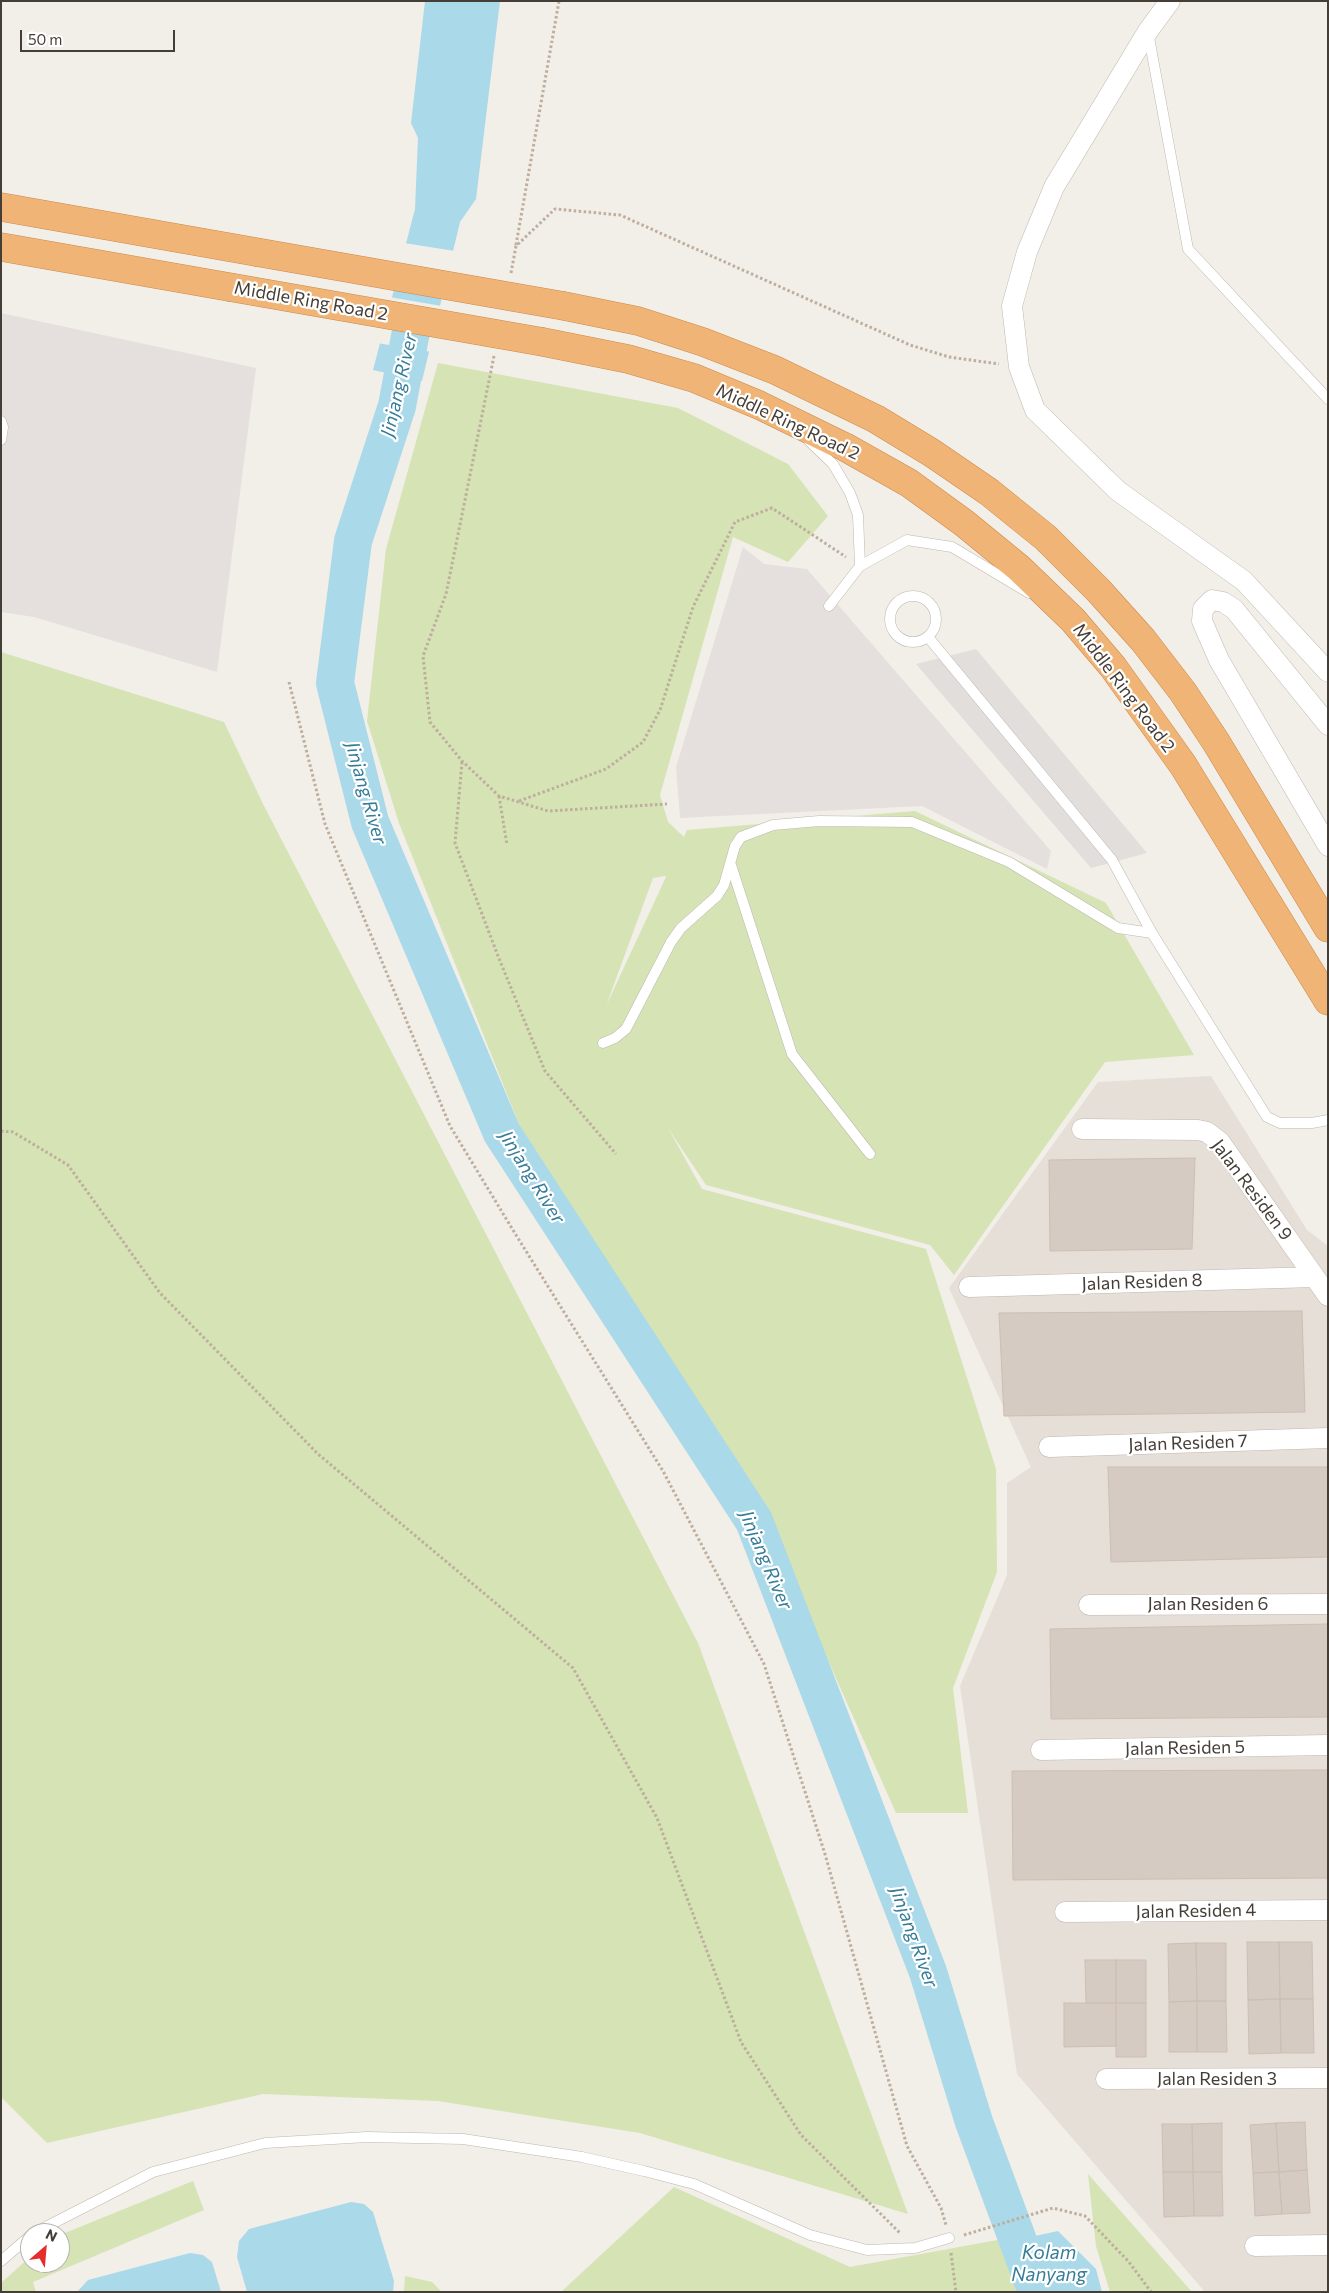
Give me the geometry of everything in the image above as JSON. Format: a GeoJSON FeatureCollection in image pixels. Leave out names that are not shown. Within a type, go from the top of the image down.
{"type":"FeatureCollection","features":[{"type":"Feature","properties":{"kind":"highway"},"geometry":{"type":"LineString","coordinates":[[1,207],[564,306],[638,321],[703,342],[767,366],[876,419],[932,453],[990,492],[1046,538],[1144,640],[1216,742],[1328,928]]}},
{"type":"Feature","properties":{"kind":"highway","name":"Middle Ring Road 2"},"geometry":{"type":"LineString","coordinates":[[1,247],[543,342],[628,359],[694,378],[780,415],[845,447],[909,483],[964,523],[1020,568],[1072,620],[1112,667],[1183,765],[1328,1001]]}},
{"type":"Feature","properties":{"kind":"street"},"geometry":{"type":"LineString","coordinates":[[1170,1],[1148,31],[1054,188],[1027,252],[1012,306],[1019,367],[1035,410],[1118,491],[1244,581],[1328,672]]}},
{"type":"Feature","properties":{"kind":"street"},"geometry":{"type":"LineString","coordinates":[[1328,725],[1234,609],[1223,602],[1212,600],[1203,610],[1202,621],[1219,660],[1328,846]]}},
{"type":"Feature","properties":{"kind":"street","name":"Jalan Residen 9"},"geometry":{"type":"LineString","coordinates":[[1082,1129],[1198,1130],[1207,1132],[1220,1142],[1328,1296]]}},
{"type":"Feature","properties":{"kind":"street","name":"Jalan Residen 8"},"geometry":{"type":"LineString","coordinates":[[969,1287],[1315,1278]]}},
{"type":"Feature","properties":{"kind":"street","name":"Jalan Residen 7"},"geometry":{"type":"LineString","coordinates":[[1049,1447],[1328,1438]]}},
{"type":"Feature","properties":{"kind":"street","name":"Jalan Residen 6"},"geometry":{"type":"LineString","coordinates":[[1089,1605],[1328,1604]]}},
{"type":"Feature","properties":{"kind":"street","name":"Jalan Residen 5"},"geometry":{"type":"LineString","coordinates":[[1041,1750],[1328,1745]]}},
{"type":"Feature","properties":{"kind":"street","name":"Jalan Residen 4"},"geometry":{"type":"LineString","coordinates":[[1065,1912],[1328,1910]]}},
{"type":"Feature","properties":{"kind":"street","name":"Jalan Residen 3"},"geometry":{"type":"LineString","coordinates":[[1106,2080],[1328,2078]]}},
{"type":"Feature","properties":{"kind":"street"},"geometry":{"type":"LineString","coordinates":[[1255,2246],[1328,2245]]}},
{"type":"Feature","properties":{"kind":"lane"},"geometry":{"type":"LineString","coordinates":[[1148,31],[1188,249],[1328,399]]}},
{"type":"Feature","properties":{"kind":"lane"},"geometry":{"type":"LineString","coordinates":[[780,415],[833,464],[850,492],[858,515],[860,566]]}},
{"type":"Feature","properties":{"kind":"lane"},"geometry":{"type":"LineString","coordinates":[[1,421],[3,428],[1,440]]}},
{"type":"Feature","properties":{"kind":"lane"},"geometry":{"type":"LineString","coordinates":[[829,606],[860,566],[907,540],[952,546],[1072,620]]}},
{"type":"Feature","properties":{"kind":"lane"},"geometry":{"type":"LineString","coordinates":[[909,596],[917,597],[930,604],[934,610],[936,625],[928,638],[913,643],[899,638],[894,632],[890,618],[896,604],[909,596]]}},
{"type":"Feature","properties":{"kind":"lane"},"geometry":{"type":"LineString","coordinates":[[928,638],[1112,860],[1152,933],[1267,1117],[1280,1123],[1312,1123],[1328,1120]]}},
{"type":"Feature","properties":{"kind":"lane"},"geometry":{"type":"LineString","coordinates":[[603,1043],[615,1038],[626,1029],[671,942],[681,928],[717,896],[724,885],[735,846],[741,837],[773,826],[819,821],[912,822],[1009,862],[1118,928],[1152,933]]}},
{"type":"Feature","properties":{"kind":"lane"},"geometry":{"type":"LineString","coordinates":[[730,864],[792,1054],[870,1154]]}},
{"type":"Feature","properties":{"kind":"lane"},"geometry":{"type":"LineString","coordinates":[[54,2223],[153,2172],[265,2143],[367,2137],[463,2139],[582,2157],[644,2171],[694,2184],[810,2235],[866,2250],[915,2248],[950,2238]]}},
{"type":"Feature","properties":{"kind":"lane"},"geometry":{"type":"LineString","coordinates":[[1,2261],[20,2245]]}},
{"type":"Feature","properties":{"kind":"path"},"geometry":{"type":"LineString","coordinates":[[510,275],[559,1]]}},
{"type":"Feature","properties":{"kind":"path"},"geometry":{"type":"LineString","coordinates":[[516,246],[555,209],[620,215],[910,345],[949,357],[1019,367]]}},
{"type":"Feature","properties":{"kind":"path"},"geometry":{"type":"LineString","coordinates":[[495,352],[446,594],[423,656],[430,722],[462,762],[499,796],[548,811],[667,804]]}},
{"type":"Feature","properties":{"kind":"path"},"geometry":{"type":"LineString","coordinates":[[518,802],[606,769],[643,742],[660,710],[694,607],[735,522],[772,508],[860,566]]}},
{"type":"Feature","properties":{"kind":"path"},"geometry":{"type":"LineString","coordinates":[[289,682],[325,824],[450,1126],[663,1471],[764,1664],[825,1854],[907,2146],[941,2208],[950,2238],[956,2292]]}},
{"type":"Feature","properties":{"kind":"path"},"geometry":{"type":"LineString","coordinates":[[462,762],[454,843],[498,956],[545,1071],[616,1154]]}},
{"type":"Feature","properties":{"kind":"path"},"geometry":{"type":"LineString","coordinates":[[499,796],[507,845]]}},
{"type":"Feature","properties":{"kind":"path"},"geometry":{"type":"LineString","coordinates":[[1,1131],[13,1132],[68,1165],[160,1293],[318,1454],[573,1668],[657,1818],[741,2042],[801,2135],[915,2248]]}},
{"type":"Feature","properties":{"kind":"path"},"geometry":{"type":"LineString","coordinates":[[950,2238],[999,2222],[1052,2208],[1085,2216],[1129,2262],[1151,2292]]}},
{"type":"Feature","properties":{"kind":"shaded area"},"geometry":{"type":"Polygon","coordinates":[[[1,313],[256,368],[217,672],[34,617],[1,612],[1,313]]]}},
{"type":"Feature","properties":{"kind":"shaded area"},"geometry":{"type":"Polygon","coordinates":[[[743,547],[764,564],[807,569],[1051,851],[1047,869],[922,806],[680,818],[676,767],[743,547]]]}},
{"type":"Feature","properties":{"kind":"shaded area"},"geometry":{"type":"Polygon","coordinates":[[[976,649],[1147,853],[1091,868],[916,664],[976,649]]]}},
{"type":"Feature","properties":{"kind":"shaded area"},"geometry":{"type":"Polygon","coordinates":[[[1211,1076],[1307,1230],[1328,1246],[1328,2292],[1205,2292],[1017,2074],[960,1686],[1007,1575],[1007,1483],[1031,1467],[949,1288],[1098,1082],[1211,1076]]]}},
{"type":"Feature","properties":{"kind":"green space"},"geometry":{"type":"Polygon","coordinates":[[[438,363],[678,408],[788,464],[828,516],[788,562],[733,537],[660,795],[668,822],[684,837],[687,830],[915,811],[1106,903],[1194,1055],[1105,1062],[954,1275],[930,1245],[706,1185],[668,1128],[702,1189],[926,1249],[996,1469],[997,1572],[953,1688],[968,1813],[896,1813],[774,1539],[615,1286],[544,1187],[399,823],[367,721],[386,549],[438,363]],[[666,877],[653,878],[606,1006],[666,877]]]}},
{"type":"Feature","properties":{"kind":"green space"},"geometry":{"type":"Polygon","coordinates":[[[1,652],[224,722],[263,804],[698,1643],[908,2214],[640,2133],[438,2101],[263,2094],[47,2143],[1,2097],[1,652]]]}},
{"type":"Feature","properties":{"kind":"green space"},"geometry":{"type":"Polygon","coordinates":[[[1088,2174],[1192,2292],[1110,2292],[1096,2246],[1088,2174]]]}},
{"type":"Feature","properties":{"kind":"green space"},"geometry":{"type":"Polygon","coordinates":[[[193,2181],[204,2210],[70,2266],[70,2231],[193,2181]]]}},
{"type":"Feature","properties":{"kind":"green space"},"geometry":{"type":"Polygon","coordinates":[[[674,2187],[850,2267],[1003,2239],[1019,2292],[561,2292],[674,2187]]]}},
{"type":"Feature","properties":{"kind":"green space"},"geometry":{"type":"Polygon","coordinates":[[[20,2266],[20,2273],[54,2273],[33,2282],[36,2292],[1,2292],[1,2283],[20,2266]]]}},
{"type":"Feature","properties":{"kind":"green space"},"geometry":{"type":"Polygon","coordinates":[[[405,2276],[432,2282],[442,2292],[404,2292],[405,2276]]]}},
{"type":"Feature","properties":{"kind":"water"},"geometry":{"type":"Polygon","coordinates":[[[425,1],[500,1],[476,199],[460,222],[422,381],[373,370],[415,209],[418,138],[411,123],[425,1]]]}},
{"type":"Feature","properties":{"kind":"water"},"geometry":{"type":"Polygon","coordinates":[[[351,2202],[364,2204],[373,2212],[394,2281],[393,2292],[247,2292],[237,2257],[239,2241],[249,2229],[351,2202]]]}},
{"type":"Feature","properties":{"kind":"water","name":"Kolam Nanyang"},"geometry":{"type":"Polygon","coordinates":[[[1058,2231],[1096,2269],[1102,2292],[1028,2292],[1012,2241],[1058,2231]]]}},
{"type":"Feature","properties":{"kind":"water"},"geometry":{"type":"Polygon","coordinates":[[[190,2253],[203,2255],[212,2262],[221,2292],[77,2292],[88,2280],[190,2253]]]}},
{"type":"Feature","properties":{"kind":"pier"},"geometry":{"type":"Polygon","coordinates":[[[404,243],[455,251],[445,297],[392,288],[404,243]]]}},
{"type":"Feature","properties":{"kind":"pier"},"geometry":{"type":"Polygon","coordinates":[[[389,297],[442,306],[431,352],[377,343],[389,297]]]}},
{"type":"Feature","properties":{"kind":"building"},"geometry":{"type":"Polygon","coordinates":[[[1195,1158],[1192,1249],[1050,1251],[1049,1160],[1195,1158]]]}},
{"type":"Feature","properties":{"kind":"building"},"geometry":{"type":"Polygon","coordinates":[[[1302,1311],[1305,1412],[1004,1416],[999,1313],[1302,1311]]]}},
{"type":"Feature","properties":{"kind":"building"},"geometry":{"type":"Polygon","coordinates":[[[1108,1467],[1328,1467],[1328,1557],[1111,1562],[1108,1467]]]}},
{"type":"Feature","properties":{"kind":"building"},"geometry":{"type":"Polygon","coordinates":[[[1328,1624],[1328,1717],[1051,1719],[1050,1629],[1328,1624]]]}},
{"type":"Feature","properties":{"kind":"building"},"geometry":{"type":"Polygon","coordinates":[[[1328,1770],[1328,1878],[1013,1880],[1012,1771],[1328,1770]]]}},
{"type":"Feature","properties":{"kind":"building"},"geometry":{"type":"Polygon","coordinates":[[[1247,1942],[1279,1942],[1280,1999],[1248,2000],[1247,1942]]]}},
{"type":"Feature","properties":{"kind":"building"},"geometry":{"type":"Polygon","coordinates":[[[1279,1942],[1312,1942],[1313,1999],[1280,1999],[1279,1942]]]}},
{"type":"Feature","properties":{"kind":"building"},"geometry":{"type":"Polygon","coordinates":[[[1196,1943],[1197,2001],[1169,2002],[1168,1944],[1196,1943]]]}},
{"type":"Feature","properties":{"kind":"building"},"geometry":{"type":"Polygon","coordinates":[[[1196,1943],[1226,1943],[1226,2001],[1197,2001],[1196,1943]]]}},
{"type":"Feature","properties":{"kind":"building"},"geometry":{"type":"Polygon","coordinates":[[[1085,1960],[1116,1960],[1116,2003],[1086,2003],[1085,1960]]]}},
{"type":"Feature","properties":{"kind":"building"},"geometry":{"type":"Polygon","coordinates":[[[1116,1960],[1146,1960],[1146,2003],[1116,2003],[1116,1960]]]}},
{"type":"Feature","properties":{"kind":"building"},"geometry":{"type":"Polygon","coordinates":[[[1280,1999],[1313,1999],[1314,2053],[1281,2053],[1280,1999]]]}},
{"type":"Feature","properties":{"kind":"building"},"geometry":{"type":"Polygon","coordinates":[[[1280,1999],[1281,2053],[1249,2054],[1248,2000],[1280,1999]]]}},
{"type":"Feature","properties":{"kind":"building"},"geometry":{"type":"Polygon","coordinates":[[[1197,2001],[1226,2001],[1227,2052],[1197,2052],[1197,2001]]]}},
{"type":"Feature","properties":{"kind":"building"},"geometry":{"type":"Polygon","coordinates":[[[1197,2001],[1197,2052],[1169,2052],[1169,2002],[1197,2001]]]}},
{"type":"Feature","properties":{"kind":"building"},"geometry":{"type":"Polygon","coordinates":[[[1064,2003],[1116,2003],[1116,2046],[1064,2047],[1064,2003]]]}},
{"type":"Feature","properties":{"kind":"building"},"geometry":{"type":"Polygon","coordinates":[[[1116,2003],[1146,2003],[1146,2057],[1116,2057],[1116,2003]]]}},
{"type":"Feature","properties":{"kind":"building"},"geometry":{"type":"Polygon","coordinates":[[[1305,2122],[1307,2170],[1279,2172],[1276,2123],[1305,2122]]]}},
{"type":"Feature","properties":{"kind":"building"},"geometry":{"type":"Polygon","coordinates":[[[1222,2123],[1222,2172],[1193,2172],[1192,2124],[1222,2123]]]}},
{"type":"Feature","properties":{"kind":"building"},"geometry":{"type":"Polygon","coordinates":[[[1276,2123],[1279,2172],[1253,2173],[1250,2125],[1276,2123]]]}},
{"type":"Feature","properties":{"kind":"building"},"geometry":{"type":"Polygon","coordinates":[[[1162,2124],[1192,2124],[1193,2172],[1163,2172],[1162,2124]]]}},
{"type":"Feature","properties":{"kind":"building"},"geometry":{"type":"Polygon","coordinates":[[[1307,2170],[1310,2213],[1282,2214],[1279,2172],[1307,2170]]]}},
{"type":"Feature","properties":{"kind":"building"},"geometry":{"type":"Polygon","coordinates":[[[1163,2172],[1193,2172],[1194,2216],[1164,2217],[1163,2172]]]}},
{"type":"Feature","properties":{"kind":"building"},"geometry":{"type":"Polygon","coordinates":[[[1193,2172],[1222,2172],[1223,2216],[1194,2216],[1193,2172]]]}},
{"type":"Feature","properties":{"kind":"building"},"geometry":{"type":"Polygon","coordinates":[[[1279,2172],[1282,2214],[1255,2216],[1253,2173],[1279,2172]]]}},
{"type":"Feature","properties":{"kind":"waterway","name":"Jinjang River"},"geometry":{"type":"LineString","coordinates":[[412,326],[397,406],[353,541],[335,683],[370,822],[502,1133],[754,1521],[928,1972],[974,2122],[1037,2292]]}}]}
